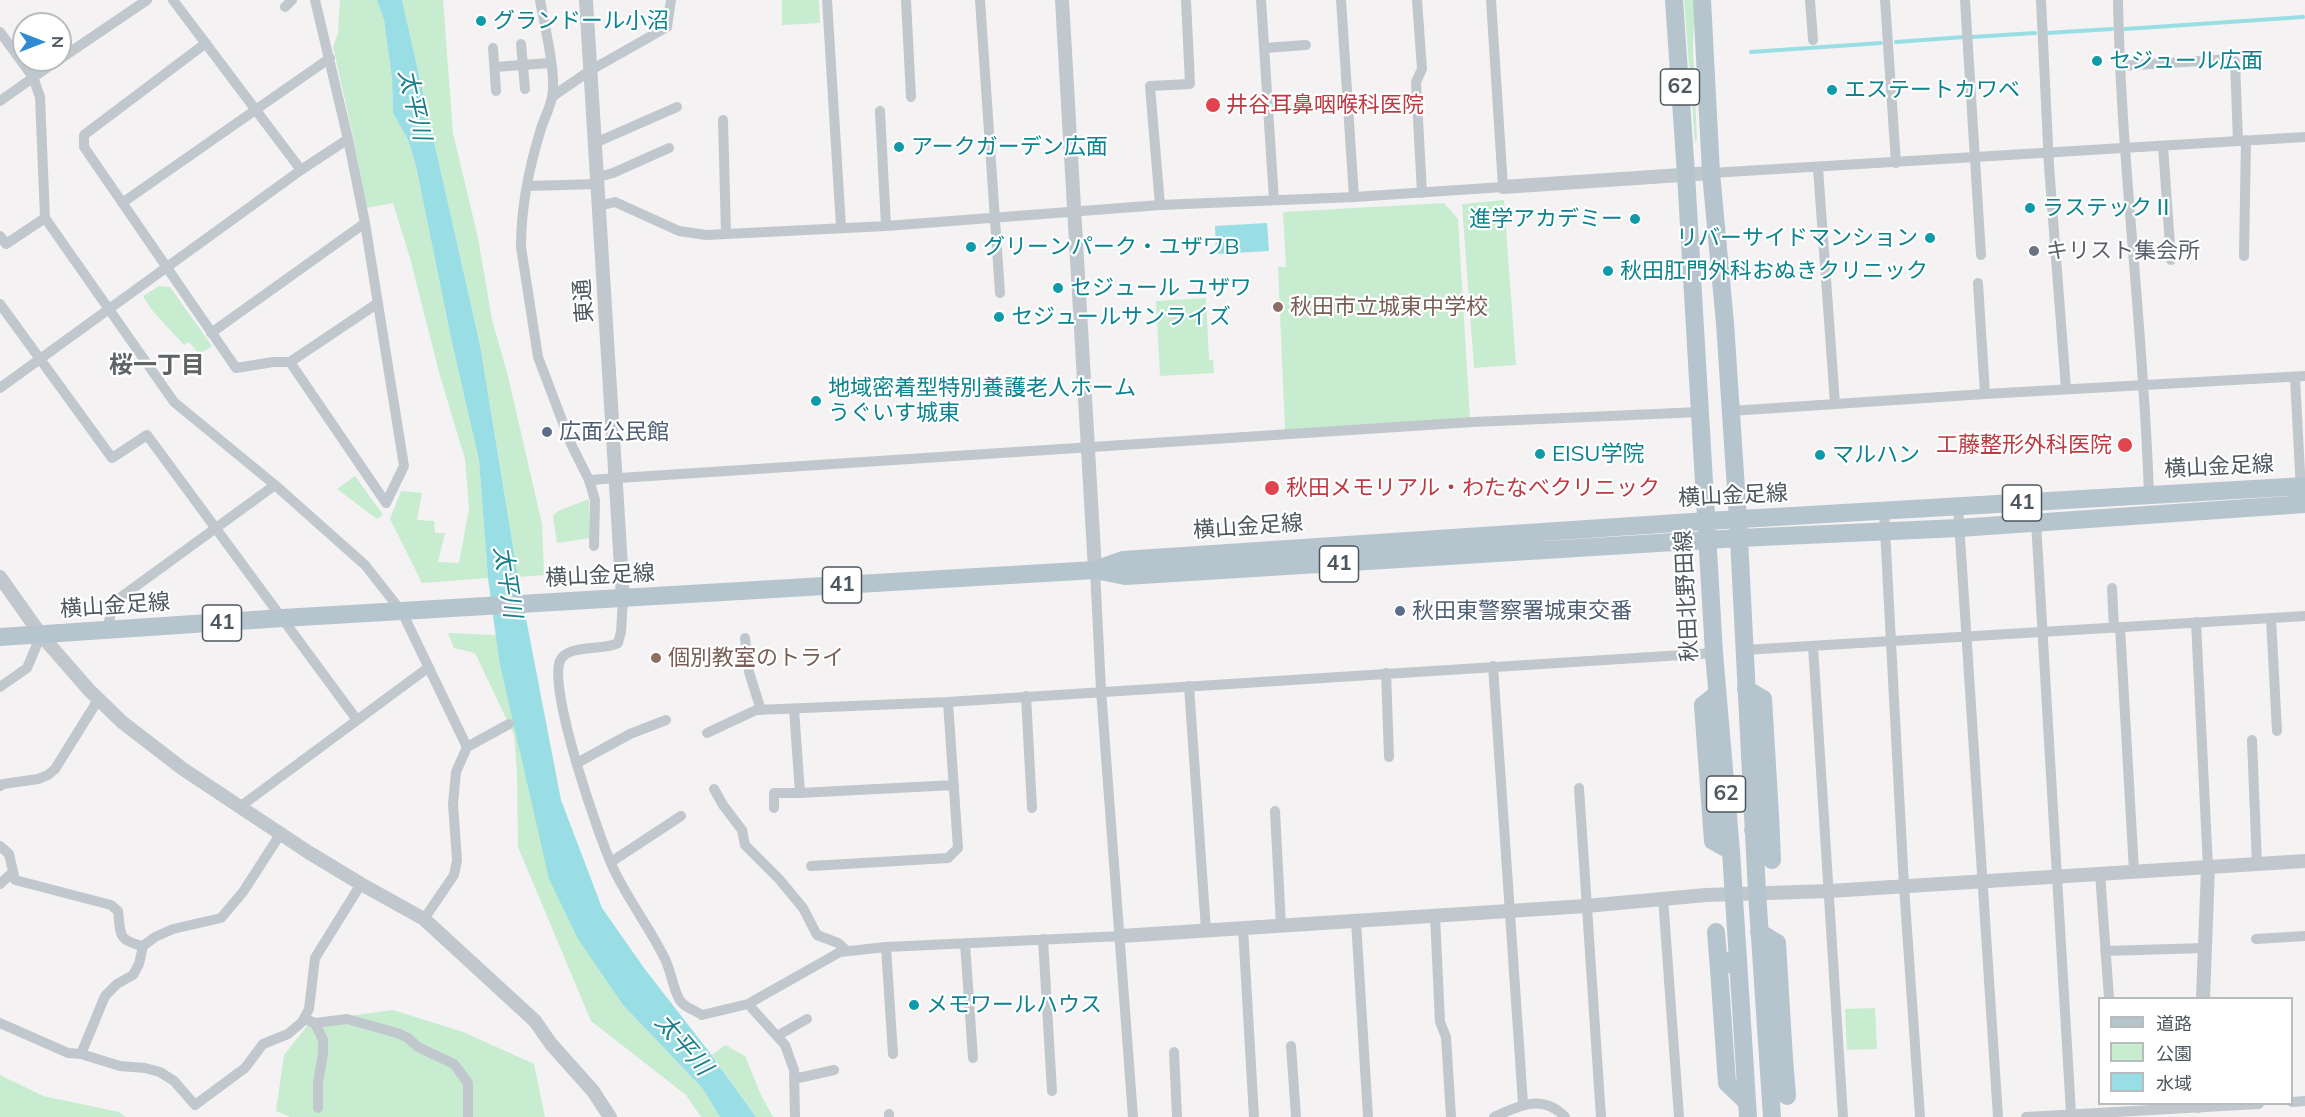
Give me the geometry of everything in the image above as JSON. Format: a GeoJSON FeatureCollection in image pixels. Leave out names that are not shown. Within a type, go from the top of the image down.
{"type":"FeatureCollection","features":[{"type":"Feature","properties":{"kind":"main road","name":"秋田北野田線"},"geometry":{"type":"LineString","coordinates":[[1674,0],[1714,653],[1731,851],[1748,1109]]}},
{"type":"Feature","properties":{"kind":"main road","name":"62"},"geometry":{"type":"LineString","coordinates":[[1702,0],[1711,173],[1738,519],[1759,932],[1772,1117]]}},
{"type":"Feature","properties":{"kind":"main road","name":"横山金足線"},"geometry":{"type":"LineString","coordinates":[[1095,570],[1123,560],[1738,519],[2149,496],[2303,495]]}},
{"type":"Feature","properties":{"kind":"main road","name":"横山金足線"},"geometry":{"type":"LineString","coordinates":[[0,637],[1095,570],[1125,576],[1739,538],[1959,528],[2303,495]]}},
{"type":"Feature","properties":{"kind":"main road"},"geometry":{"type":"LineString","coordinates":[[1396,541],[1397,560]]}},
{"type":"Feature","properties":{"kind":"main road"},"geometry":{"type":"LineString","coordinates":[[1746,688],[1763,699],[1772,860]]}},
{"type":"Feature","properties":{"kind":"main road"},"geometry":{"type":"LineString","coordinates":[[1754,830],[1770,815]]}},
{"type":"Feature","properties":{"kind":"main road"},"geometry":{"type":"LineString","coordinates":[[1716,932],[1727,1083],[1748,1109]]}},
{"type":"Feature","properties":{"kind":"main road"},"geometry":{"type":"LineString","coordinates":[[1759,932],[1777,943],[1787,1096]]}},
{"type":"Feature","properties":{"kind":"main road"},"geometry":{"type":"LineString","coordinates":[[1719,969],[1738,956]]}},
{"type":"Feature","properties":{"kind":"main road"},"geometry":{"type":"LineString","coordinates":[[1769,1075],[1784,1059]]}},
{"type":"Feature","properties":{"kind":"street"},"geometry":{"type":"LineString","coordinates":[[72,50],[147,0]]}},
{"type":"Feature","properties":{"kind":"street"},"geometry":{"type":"LineString","coordinates":[[173,0],[301,170]]}},
{"type":"Feature","properties":{"kind":"street"},"geometry":{"type":"LineString","coordinates":[[290,362],[386,503],[404,466],[378,303],[348,139],[315,0]]}},
{"type":"Feature","properties":{"kind":"street"},"geometry":{"type":"LineString","coordinates":[[540,0],[553,96],[540,132],[528,186],[521,231],[521,247],[538,357],[571,444],[589,480],[595,500],[594,546]]}},
{"type":"Feature","properties":{"kind":"street","name":"東通"},"geometry":{"type":"LineString","coordinates":[[586,0],[623,598]]}},
{"type":"Feature","properties":{"kind":"street"},"geometry":{"type":"LineString","coordinates":[[553,96],[591,70],[667,27],[671,0]]}},
{"type":"Feature","properties":{"kind":"street"},"geometry":{"type":"LineString","coordinates":[[827,0],[841,227]]}},
{"type":"Feature","properties":{"kind":"street"},"geometry":{"type":"LineString","coordinates":[[906,0],[911,97]]}},
{"type":"Feature","properties":{"kind":"street"},"geometry":{"type":"LineString","coordinates":[[980,0],[1000,293]]}},
{"type":"Feature","properties":{"kind":"street"},"geometry":{"type":"LineString","coordinates":[[1062,0],[1101,690],[1133,1117]]}},
{"type":"Feature","properties":{"kind":"street"},"geometry":{"type":"LineString","coordinates":[[1160,205],[1150,86],[1190,84],[1186,0]]}},
{"type":"Feature","properties":{"kind":"street"},"geometry":{"type":"LineString","coordinates":[[1261,0],[1274,200]]}},
{"type":"Feature","properties":{"kind":"street"},"geometry":{"type":"LineString","coordinates":[[1341,0],[1354,197]]}},
{"type":"Feature","properties":{"kind":"street"},"geometry":{"type":"LineString","coordinates":[[1417,0],[1422,69],[1416,82],[1422,193]]}},
{"type":"Feature","properties":{"kind":"street"},"geometry":{"type":"LineString","coordinates":[[1491,0],[1503,187]]}},
{"type":"Feature","properties":{"kind":"street"},"geometry":{"type":"LineString","coordinates":[[1810,0],[1813,40]]}},
{"type":"Feature","properties":{"kind":"street"},"geometry":{"type":"LineString","coordinates":[[1885,0],[1896,163]]}},
{"type":"Feature","properties":{"kind":"street"},"geometry":{"type":"LineString","coordinates":[[1965,0],[1981,255]]}},
{"type":"Feature","properties":{"kind":"street"},"geometry":{"type":"LineString","coordinates":[[2041,0],[2048,153],[2066,389]]}},
{"type":"Feature","properties":{"kind":"street"},"geometry":{"type":"LineString","coordinates":[[2118,0],[2124,148],[2143,386],[2149,496]]}},
{"type":"Feature","properties":{"kind":"street"},"geometry":{"type":"LineString","coordinates":[[0,32],[33,77],[40,97],[45,218],[174,402],[275,485],[365,565],[402,612],[467,747]]}},
{"type":"Feature","properties":{"kind":"street"},"geometry":{"type":"LineString","coordinates":[[206,44],[84,135],[84,147],[236,368],[273,362],[290,362],[378,303]]}},
{"type":"Feature","properties":{"kind":"street"},"geometry":{"type":"LineString","coordinates":[[520,44],[525,89]]}},
{"type":"Feature","properties":{"kind":"street"},"geometry":{"type":"LineString","coordinates":[[1264,48],[1306,45]]}},
{"type":"Feature","properties":{"kind":"street"},"geometry":{"type":"LineString","coordinates":[[493,48],[496,91]]}},
{"type":"Feature","properties":{"kind":"street"},"geometry":{"type":"LineString","coordinates":[[122,203],[257,111],[330,57]]}},
{"type":"Feature","properties":{"kind":"street"},"geometry":{"type":"LineString","coordinates":[[2119,66],[2232,59],[2235,61],[2242,141],[2244,256]]}},
{"type":"Feature","properties":{"kind":"street"},"geometry":{"type":"LineString","coordinates":[[495,67],[550,63]]}},
{"type":"Feature","properties":{"kind":"street"},"geometry":{"type":"LineString","coordinates":[[0,101],[40,72]]}},
{"type":"Feature","properties":{"kind":"street"},"geometry":{"type":"LineString","coordinates":[[595,142],[677,107]]}},
{"type":"Feature","properties":{"kind":"street"},"geometry":{"type":"LineString","coordinates":[[880,111],[886,226]]}},
{"type":"Feature","properties":{"kind":"street"},"geometry":{"type":"LineString","coordinates":[[723,120],[726,234]]}},
{"type":"Feature","properties":{"kind":"street"},"geometry":{"type":"LineString","coordinates":[[599,206],[615,202],[679,231],[697,235],[726,234],[886,226],[1074,210],[1422,193],[1686,174],[1818,168],[2305,137]]}},
{"type":"Feature","properties":{"kind":"street"},"geometry":{"type":"LineString","coordinates":[[0,388],[301,170],[348,139]]}},
{"type":"Feature","properties":{"kind":"street"},"geometry":{"type":"LineString","coordinates":[[2163,146],[2171,260]]}},
{"type":"Feature","properties":{"kind":"street"},"geometry":{"type":"LineString","coordinates":[[528,186],[598,180],[669,148]]}},
{"type":"Feature","properties":{"kind":"street"},"geometry":{"type":"LineString","coordinates":[[1818,168],[1835,404]]}},
{"type":"Feature","properties":{"kind":"street"},"geometry":{"type":"LineString","coordinates":[[0,236],[6,244],[45,218]]}},
{"type":"Feature","properties":{"kind":"street"},"geometry":{"type":"LineString","coordinates":[[211,333],[364,223]]}},
{"type":"Feature","properties":{"kind":"street"},"geometry":{"type":"LineString","coordinates":[[1978,283],[1985,394]]}},
{"type":"Feature","properties":{"kind":"street"},"geometry":{"type":"LineString","coordinates":[[0,304],[112,458],[147,435],[357,720]]}},
{"type":"Feature","properties":{"kind":"street"},"geometry":{"type":"LineString","coordinates":[[1731,411],[2066,389],[2300,377],[2303,495]]}},
{"type":"Feature","properties":{"kind":"street"},"geometry":{"type":"LineString","coordinates":[[589,480],[1473,422],[1700,412]]}},
{"type":"Feature","properties":{"kind":"street"},"geometry":{"type":"LineString","coordinates":[[107,630],[111,613],[121,597],[275,485]]}},
{"type":"Feature","properties":{"kind":"street"},"geometry":{"type":"LineString","coordinates":[[1958,507],[1998,1117]]}},
{"type":"Feature","properties":{"kind":"street"},"geometry":{"type":"LineString","coordinates":[[1884,511],[1904,886],[1920,1117]]}},
{"type":"Feature","properties":{"kind":"street"},"geometry":{"type":"LineString","coordinates":[[2036,522],[2071,1113]]}},
{"type":"Feature","properties":{"kind":"street"},"geometry":{"type":"LineString","coordinates":[[0,577],[41,635],[98,700],[122,722],[183,769],[281,833],[361,884],[424,919],[535,1021],[551,1044],[592,1090],[610,1117]]}},
{"type":"Feature","properties":{"kind":"street"},"geometry":{"type":"LineString","coordinates":[[2112,588],[2117,627],[2134,871]]}},
{"type":"Feature","properties":{"kind":"street"},"geometry":{"type":"LineString","coordinates":[[623,598],[618,643],[609,647],[569,651],[562,656],[558,663],[561,705],[582,787],[611,862],[636,911],[665,958],[682,1003],[702,1015],[748,1004],[840,952],[886,947],[1120,936],[1586,906],[1734,893],[1829,891],[2305,861]]}},
{"type":"Feature","properties":{"kind":"street"},"geometry":{"type":"LineString","coordinates":[[1744,651],[2305,616]]}},
{"type":"Feature","properties":{"kind":"street"},"geometry":{"type":"LineString","coordinates":[[2271,618],[2277,731]]}},
{"type":"Feature","properties":{"kind":"street"},"geometry":{"type":"LineString","coordinates":[[2196,622],[2208,868],[2203,997]]}},
{"type":"Feature","properties":{"kind":"street"},"geometry":{"type":"LineString","coordinates":[[0,687],[27,668],[41,635]]}},
{"type":"Feature","properties":{"kind":"street"},"geometry":{"type":"LineString","coordinates":[[745,638],[749,672],[761,710]]}},
{"type":"Feature","properties":{"kind":"street"},"geometry":{"type":"LineString","coordinates":[[1813,646],[1843,1117]]}},
{"type":"Feature","properties":{"kind":"street"},"geometry":{"type":"LineString","coordinates":[[706,733],[756,710],[948,702],[1101,690],[1714,653]]}},
{"type":"Feature","properties":{"kind":"street"},"geometry":{"type":"LineString","coordinates":[[1493,666],[1523,1103]]}},
{"type":"Feature","properties":{"kind":"street"},"geometry":{"type":"LineString","coordinates":[[241,806],[429,667]]}},
{"type":"Feature","properties":{"kind":"street"},"geometry":{"type":"LineString","coordinates":[[1386,673],[1389,757]]}},
{"type":"Feature","properties":{"kind":"street"},"geometry":{"type":"LineString","coordinates":[[1189,686],[1206,930]]}},
{"type":"Feature","properties":{"kind":"street"},"geometry":{"type":"LineString","coordinates":[[1026,696],[1032,808]]}},
{"type":"Feature","properties":{"kind":"street"},"geometry":{"type":"LineString","coordinates":[[0,786],[48,775],[55,769],[98,700]]}},
{"type":"Feature","properties":{"kind":"street"},"geometry":{"type":"LineString","coordinates":[[811,866],[948,858],[958,849],[948,702]]}},
{"type":"Feature","properties":{"kind":"street"},"geometry":{"type":"LineString","coordinates":[[794,709],[800,793]]}},
{"type":"Feature","properties":{"kind":"street"},"geometry":{"type":"LineString","coordinates":[[577,764],[630,734],[666,720]]}},
{"type":"Feature","properties":{"kind":"street"},"geometry":{"type":"LineString","coordinates":[[424,919],[454,875],[457,860],[453,804],[456,772],[467,747],[509,724]]}},
{"type":"Feature","properties":{"kind":"street"},"geometry":{"type":"LineString","coordinates":[[2252,740],[2257,865]]}},
{"type":"Feature","properties":{"kind":"street"},"geometry":{"type":"LineString","coordinates":[[774,808],[774,793],[954,785]]}},
{"type":"Feature","properties":{"kind":"street"},"geometry":{"type":"LineString","coordinates":[[1580,788],[1601,1117]]}},
{"type":"Feature","properties":{"kind":"street"},"geometry":{"type":"LineString","coordinates":[[714,789],[742,830],[745,845],[779,879],[803,908],[817,935],[838,943],[847,951]]}},
{"type":"Feature","properties":{"kind":"street"},"geometry":{"type":"LineString","coordinates":[[1275,811],[1281,926]]}},
{"type":"Feature","properties":{"kind":"street"},"geometry":{"type":"LineString","coordinates":[[611,862],[681,816]]}},
{"type":"Feature","properties":{"kind":"street"},"geometry":{"type":"LineString","coordinates":[[81,1054],[105,996],[117,984],[133,975],[139,964],[143,946],[155,937],[173,929],[221,918],[243,892],[281,833]]}},
{"type":"Feature","properties":{"kind":"street"},"geometry":{"type":"LineString","coordinates":[[0,846],[9,854],[15,880],[111,906],[118,911],[122,936],[127,942],[143,946]]}},
{"type":"Feature","properties":{"kind":"street"},"geometry":{"type":"LineString","coordinates":[[0,885],[13,872]]}},
{"type":"Feature","properties":{"kind":"street"},"geometry":{"type":"LineString","coordinates":[[2100,873],[2109,997]]}},
{"type":"Feature","properties":{"kind":"street"},"geometry":{"type":"LineString","coordinates":[[318,1108],[322,1040],[310,1021],[309,1010],[315,958],[361,884]]}},
{"type":"Feature","properties":{"kind":"street"},"geometry":{"type":"LineString","coordinates":[[1663,898],[1679,1117]]}},
{"type":"Feature","properties":{"kind":"street"},"geometry":{"type":"LineString","coordinates":[[1435,916],[1440,1022],[1446,1037],[1451,1117]]}},
{"type":"Feature","properties":{"kind":"street"},"geometry":{"type":"LineString","coordinates":[[1356,921],[1368,1117]]}},
{"type":"Feature","properties":{"kind":"street"},"geometry":{"type":"LineString","coordinates":[[1243,928],[1254,1117]]}},
{"type":"Feature","properties":{"kind":"street"},"geometry":{"type":"LineString","coordinates":[[2256,939],[2305,936]]}},
{"type":"Feature","properties":{"kind":"street"},"geometry":{"type":"LineString","coordinates":[[1043,939],[1052,1091]]}},
{"type":"Feature","properties":{"kind":"street"},"geometry":{"type":"LineString","coordinates":[[965,943],[973,1058]]}},
{"type":"Feature","properties":{"kind":"street"},"geometry":{"type":"LineString","coordinates":[[886,947],[893,1054]]}},
{"type":"Feature","properties":{"kind":"street"},"geometry":{"type":"LineString","coordinates":[[2105,951],[2205,948]]}},
{"type":"Feature","properties":{"kind":"street"},"geometry":{"type":"LineString","coordinates":[[748,1004],[785,1045],[794,1070],[795,1117]]}},
{"type":"Feature","properties":{"kind":"street"},"geometry":{"type":"LineString","coordinates":[[0,1023],[68,1053],[81,1054],[120,1066],[160,1072],[174,1081],[195,1105],[245,1068],[264,1044],[310,1021],[347,1019],[408,1038],[418,1047],[454,1064],[468,1083],[468,1117]]}},
{"type":"Feature","properties":{"kind":"street"},"geometry":{"type":"LineString","coordinates":[[777,1036],[807,1019]]}},
{"type":"Feature","properties":{"kind":"street"},"geometry":{"type":"LineString","coordinates":[[1291,1046],[1296,1117]]}},
{"type":"Feature","properties":{"kind":"street"},"geometry":{"type":"LineString","coordinates":[[1174,1052],[1177,1117]]}},
{"type":"Feature","properties":{"kind":"street"},"geometry":{"type":"LineString","coordinates":[[794,1079],[834,1070]]}},
{"type":"Feature","properties":{"kind":"street"},"geometry":{"type":"LineString","coordinates":[[1494,1117],[1523,1103],[1547,1105],[1558,1110],[1565,1117]]}},
{"type":"Feature","properties":{"kind":"street"},"geometry":{"type":"LineString","coordinates":[[2026,1117],[2116,1107],[2181,1113],[2198,1105]]}},
{"type":"Feature","properties":{"kind":"green space"},"geometry":{"type":"Polygon","coordinates":[[[340,0],[377,0],[384,20],[392,79],[393,113],[408,140],[416,166],[452,343],[479,460],[488,578],[422,583],[390,519],[401,491],[422,493],[417,520],[434,521],[435,533],[445,533],[438,562],[459,563],[469,509],[465,459],[393,203],[366,208],[333,47],[338,33],[340,0]]]}},
{"type":"Feature","properties":{"kind":"green space"},"geometry":{"type":"Polygon","coordinates":[[[402,0],[443,0],[453,133],[478,238],[492,320],[507,372],[542,524],[544,575],[518,577],[480,345],[402,0]]]}},
{"type":"Feature","properties":{"kind":"green space"},"geometry":{"type":"Polygon","coordinates":[[[782,0],[819,0],[820,23],[782,25],[782,0]]]}},
{"type":"Feature","properties":{"kind":"green space"},"geometry":{"type":"Polygon","coordinates":[[[1684,0],[1695,0],[1693,49],[1697,140],[1695,142],[1684,0]]]}},
{"type":"Feature","properties":{"kind":"green space"},"geometry":{"type":"Polygon","coordinates":[[[1504,200],[1516,365],[1474,368],[1462,204],[1504,200]]]}},
{"type":"Feature","properties":{"kind":"green space"},"geometry":{"type":"Polygon","coordinates":[[[1444,203],[1458,219],[1470,419],[1285,430],[1278,267],[1286,267],[1283,212],[1444,203]]]}},
{"type":"Feature","properties":{"kind":"green space"},"geometry":{"type":"Polygon","coordinates":[[[159,286],[170,287],[212,346],[199,354],[189,342],[184,345],[151,309],[143,296],[159,286]]]}},
{"type":"Feature","properties":{"kind":"green space"},"geometry":{"type":"Polygon","coordinates":[[[1206,298],[1209,360],[1213,360],[1214,373],[1160,376],[1156,301],[1206,298]]]}},
{"type":"Feature","properties":{"kind":"green space"},"geometry":{"type":"Polygon","coordinates":[[[355,476],[383,515],[377,519],[337,489],[355,476]]]}},
{"type":"Feature","properties":{"kind":"green space"},"geometry":{"type":"Polygon","coordinates":[[[589,499],[590,538],[557,543],[553,516],[558,511],[589,499]]]}},
{"type":"Feature","properties":{"kind":"green space"},"geometry":{"type":"Polygon","coordinates":[[[448,633],[496,635],[499,660],[583,946],[623,1005],[703,1089],[720,1117],[701,1117],[686,1095],[591,1021],[518,847],[514,735],[475,653],[454,648],[448,633]]]}},
{"type":"Feature","properties":{"kind":"green space"},"geometry":{"type":"Polygon","coordinates":[[[1875,1008],[1877,1049],[1847,1050],[1845,1009],[1875,1008]]]}},
{"type":"Feature","properties":{"kind":"green space"},"geometry":{"type":"Polygon","coordinates":[[[393,1010],[463,1032],[534,1064],[545,1117],[290,1117],[276,1111],[284,1055],[311,1021],[393,1010]]]}},
{"type":"Feature","properties":{"kind":"green space"},"geometry":{"type":"Polygon","coordinates":[[[725,1045],[745,1056],[773,1117],[756,1117],[712,1055],[725,1045]]]}},
{"type":"Feature","properties":{"kind":"green space"},"geometry":{"type":"Polygon","coordinates":[[[0,1075],[43,1096],[119,1112],[126,1117],[0,1117],[0,1075]]]}},
{"type":"Feature","properties":{"kind":"water","name":"太平川"},"geometry":{"type":"Polygon","coordinates":[[[377,0],[402,0],[480,345],[518,577],[561,800],[602,908],[756,1117],[720,1117],[703,1089],[623,1005],[578,939],[549,879],[499,660],[488,578],[479,460],[452,343],[416,166],[408,140],[393,113],[392,79],[384,20],[377,0]]]}},
{"type":"Feature","properties":{"kind":"water"},"geometry":{"type":"Polygon","coordinates":[[[1267,223],[1269,251],[1216,254],[1215,226],[1267,223]]]}},
{"type":"Feature","properties":{"kind":"waterway"},"geometry":{"type":"LineString","coordinates":[[2125,29],[2303,17]]}},
{"type":"Feature","properties":{"kind":"waterway"},"geometry":{"type":"LineString","coordinates":[[2047,33],[2112,29]]}},
{"type":"Feature","properties":{"kind":"waterway"},"geometry":{"type":"LineString","coordinates":[[1972,37],[2035,33]]}},
{"type":"Feature","properties":{"kind":"waterway"},"geometry":{"type":"LineString","coordinates":[[1896,42],[1964,37]]}},
{"type":"Feature","properties":{"kind":"waterway"},"geometry":{"type":"LineString","coordinates":[[1751,52],[1881,43]]}},
{"type":"Feature","properties":{"kind":"place","name":"グランドール小沼"},"geometry":{"type":"Point","coordinates":[481,21]}},
{"type":"Feature","properties":{"kind":"place","name":"セジュール広面"},"geometry":{"type":"Point","coordinates":[2097,61]}},
{"type":"Feature","properties":{"kind":"place","name":"エステートカワベ"},"geometry":{"type":"Point","coordinates":[1832,90]}},
{"type":"Feature","properties":{"kind":"place","name":"井谷耳鼻咽喉科医院"},"geometry":{"type":"Point","coordinates":[1213,105]}},
{"type":"Feature","properties":{"kind":"place","name":"アークガーデン広面"},"geometry":{"type":"Point","coordinates":[899,147]}},
{"type":"Feature","properties":{"kind":"place","name":"ラステックⅡ"},"geometry":{"type":"Point","coordinates":[2030,208]}},
{"type":"Feature","properties":{"kind":"place","name":"進学アカデミー"},"geometry":{"type":"Point","coordinates":[1635,219]}},
{"type":"Feature","properties":{"kind":"place","name":"リバーサイドマンション"},"geometry":{"type":"Point","coordinates":[1930,238]}},
{"type":"Feature","properties":{"kind":"place","name":"グリーンパーク・ユザワB"},"geometry":{"type":"Point","coordinates":[971,247]}},
{"type":"Feature","properties":{"kind":"place","name":"キリスト集会所"},"geometry":{"type":"Point","coordinates":[2034,251]}},
{"type":"Feature","properties":{"kind":"place","name":"秋田肛門外科おぬきクリニック"},"geometry":{"type":"Point","coordinates":[1608,271]}},
{"type":"Feature","properties":{"kind":"place","name":"セジュール ユザワ"},"geometry":{"type":"Point","coordinates":[1058,288]}},
{"type":"Feature","properties":{"kind":"place","name":"秋田市立城東中学校"},"geometry":{"type":"Point","coordinates":[1278,307]}},
{"type":"Feature","properties":{"kind":"place","name":"セジュールサンライズ"},"geometry":{"type":"Point","coordinates":[999,317]}},
{"type":"Feature","properties":{"kind":"place","name":"地域密着型特別養護老人ホーム うぐいす城東"},"geometry":{"type":"Point","coordinates":[816,401]}},
{"type":"Feature","properties":{"kind":"place","name":"広面公民館"},"geometry":{"type":"Point","coordinates":[547,432]}},
{"type":"Feature","properties":{"kind":"place","name":"工藤整形外科医院"},"geometry":{"type":"Point","coordinates":[2125,445]}},
{"type":"Feature","properties":{"kind":"place","name":"EISU学院"},"geometry":{"type":"Point","coordinates":[1540,454]}},
{"type":"Feature","properties":{"kind":"place","name":"マルハン"},"geometry":{"type":"Point","coordinates":[1820,455]}},
{"type":"Feature","properties":{"kind":"place","name":"秋田メモリアル・わたなべクリニック"},"geometry":{"type":"Point","coordinates":[1272,488]}},
{"type":"Feature","properties":{"kind":"place","name":"秋田東警察署城東交番"},"geometry":{"type":"Point","coordinates":[1400,611]}},
{"type":"Feature","properties":{"kind":"place","name":"個別教室のトライ"},"geometry":{"type":"Point","coordinates":[656,658]}},
{"type":"Feature","properties":{"kind":"place","name":"メモワールハウス"},"geometry":{"type":"Point","coordinates":[914,1005]}},
{"type":"Feature","properties":{"kind":"district","name":"桜一丁目"},"geometry":{"type":"Point","coordinates":[157,366]}}]}
